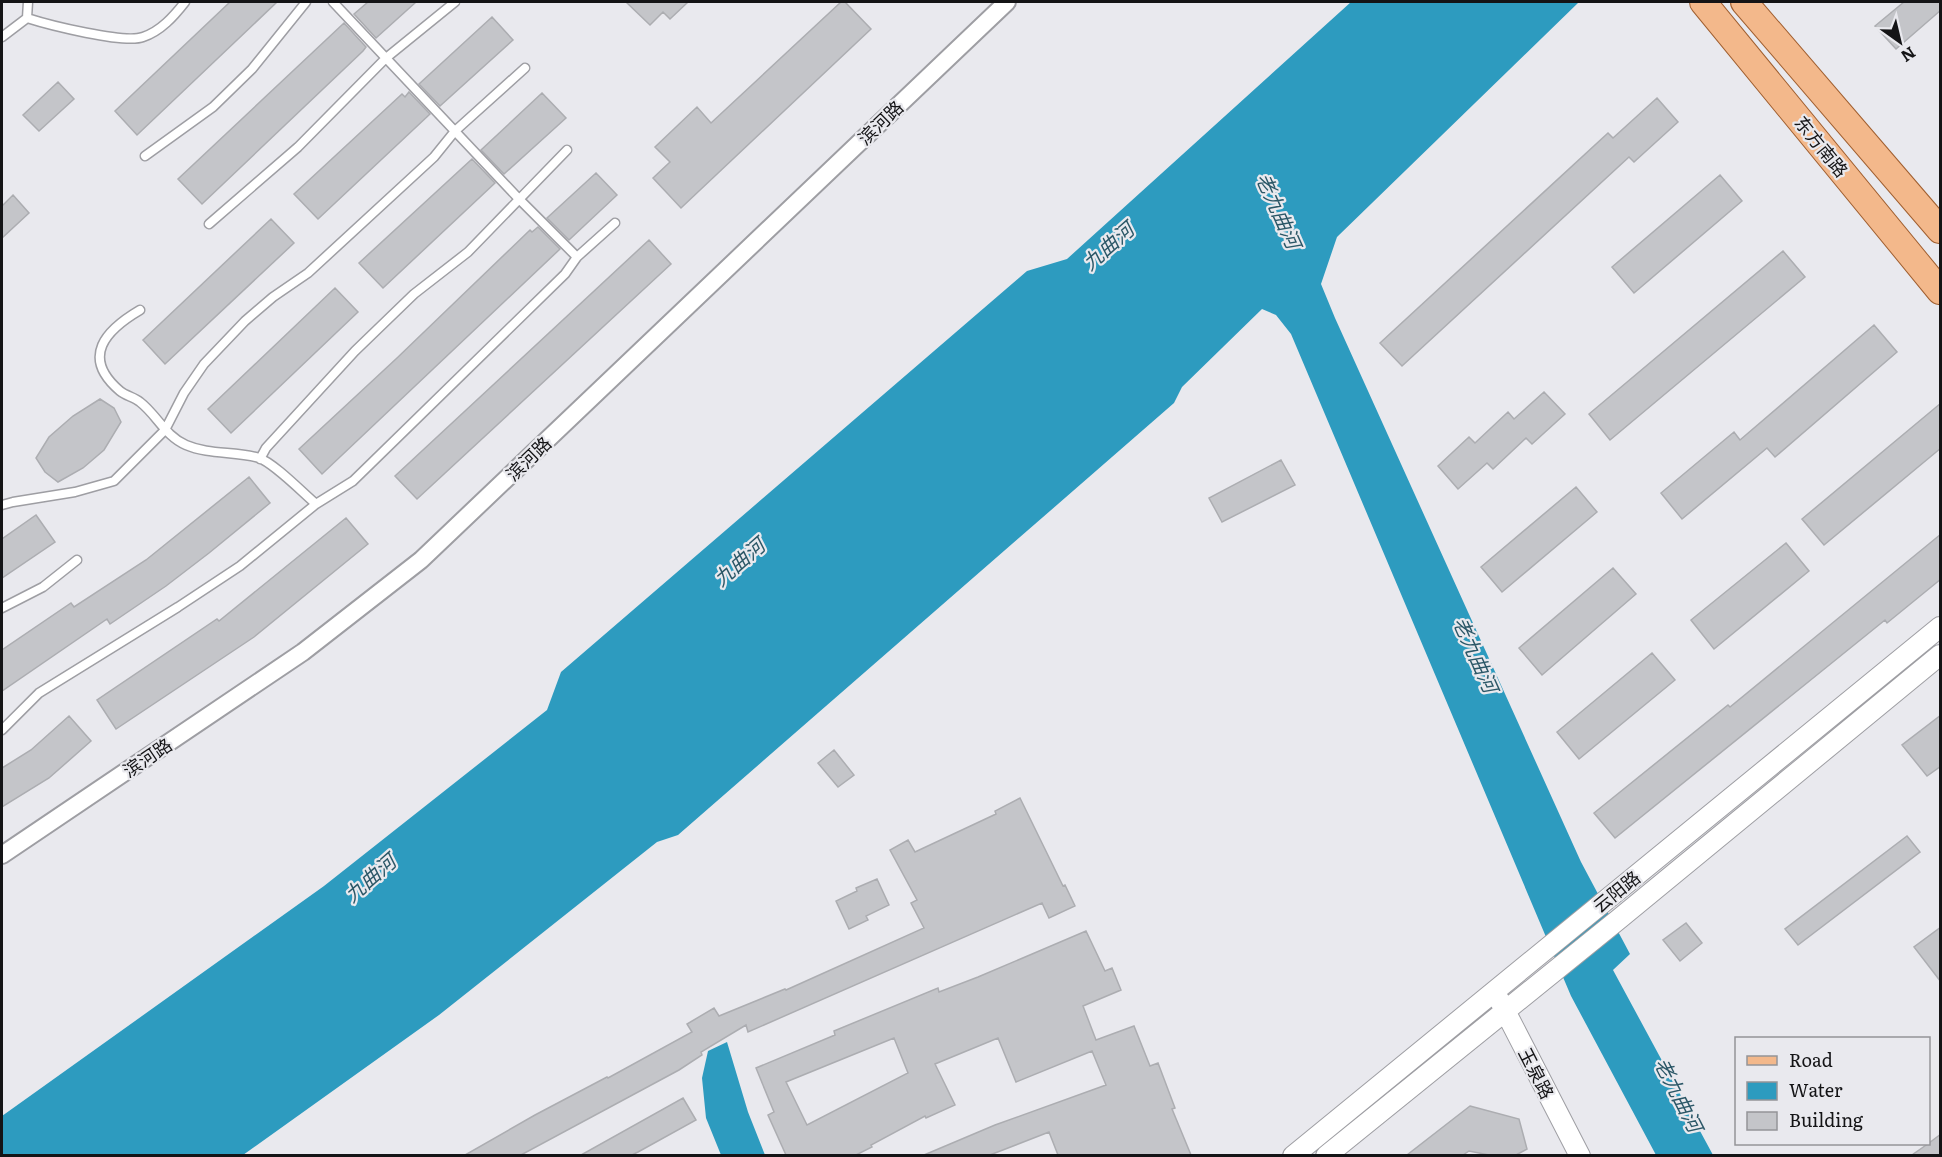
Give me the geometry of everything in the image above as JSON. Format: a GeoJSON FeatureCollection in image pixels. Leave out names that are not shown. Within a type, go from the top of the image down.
{"type":"FeatureCollection","features":[{"type":"Feature","properties":{"kind":"main road","name":"东方南路"},"geometry":{"type":"LineString","coordinates":[[1703,2],[1941,291]]}},
{"type":"Feature","properties":{"kind":"main road","name":"东方南路"},"geometry":{"type":"LineString","coordinates":[[1744,2],[1941,230]]}},
{"type":"Feature","properties":{"kind":"street","name":"滨河路"},"geometry":{"type":"LineString","coordinates":[[2,855],[303,652],[421,560],[1006,2]]}},
{"type":"Feature","properties":{"kind":"street","name":"云阳路"},"geometry":{"type":"LineString","coordinates":[[1293,1155],[1941,627]]}},
{"type":"Feature","properties":{"kind":"street","name":"云阳路"},"geometry":{"type":"LineString","coordinates":[[1326,1155],[1506,1011],[1941,655]]}},
{"type":"Feature","properties":{"kind":"street","name":"玉泉路"},"geometry":{"type":"LineString","coordinates":[[1495,991],[1580,1155]]}},
{"type":"Feature","properties":{"kind":"lane"},"geometry":{"type":"LineString","coordinates":[[2,37],[27,18],[28,2]]}},
{"type":"Feature","properties":{"kind":"lane"},"geometry":{"type":"LineString","coordinates":[[27,18],[51,26],[111,37],[141,38],[162,27],[185,2]]}},
{"type":"Feature","properties":{"kind":"lane"},"geometry":{"type":"LineString","coordinates":[[145,156],[213,107],[252,69],[306,2]]}},
{"type":"Feature","properties":{"kind":"lane"},"geometry":{"type":"LineString","coordinates":[[333,2],[576,256]]}},
{"type":"Feature","properties":{"kind":"lane"},"geometry":{"type":"LineString","coordinates":[[209,224],[298,147],[386,58],[455,2]]}},
{"type":"Feature","properties":{"kind":"lane"},"geometry":{"type":"LineString","coordinates":[[2,506],[13,502],[75,492],[114,481],[165,430],[184,393],[204,364],[245,321],[273,297],[308,273],[434,157],[455,131],[525,68]]}},
{"type":"Feature","properties":{"kind":"lane"},"geometry":{"type":"LineString","coordinates":[[260,459],[266,448],[355,351],[414,294],[468,252],[567,150]]}},
{"type":"Feature","properties":{"kind":"lane"},"geometry":{"type":"LineString","coordinates":[[2,730],[39,693],[178,608],[240,566],[316,504],[353,481],[565,274],[576,256],[615,223]]}},
{"type":"Feature","properties":{"kind":"lane"},"geometry":{"type":"LineString","coordinates":[[140,310],[120,322],[103,340],[100,358],[106,376],[121,392],[141,402],[165,430],[186,445],[260,459],[316,504]]}},
{"type":"Feature","properties":{"kind":"lane"},"geometry":{"type":"LineString","coordinates":[[2,608],[44,586],[77,560]]}},
{"type":"Feature","properties":{"kind":"water"},"geometry":{"type":"Polygon","coordinates":[[[1351,2],[1579,2],[1337,237],[1321,284],[1581,862],[1630,954],[1613,970],[1713,1155],[1656,1155],[1571,996],[1291,334],[1276,315],[1262,309],[1182,387],[1174,403],[678,835],[657,842],[439,1015],[243,1155],[2,1155],[2,1116],[324,886],[547,710],[561,672],[1027,271],[1067,259],[1351,2]]]}},
{"type":"Feature","properties":{"kind":"water"},"geometry":{"type":"Polygon","coordinates":[[[727,1042],[748,1112],[765,1155],[721,1155],[706,1118],[702,1078],[708,1051],[727,1042]]]}},
{"type":"Feature","properties":{"kind":"building"},"geometry":{"type":"Polygon","coordinates":[[[230,2],[277,2],[137,135],[115,111],[230,2]]]}},
{"type":"Feature","properties":{"kind":"building"},"geometry":{"type":"Polygon","coordinates":[[[368,2],[416,2],[376,38],[354,14],[368,2]]]}},
{"type":"Feature","properties":{"kind":"building"},"geometry":{"type":"Polygon","coordinates":[[[626,2],[688,2],[670,19],[663,12],[650,25],[626,2]]]}},
{"type":"Feature","properties":{"kind":"building"},"geometry":{"type":"Polygon","coordinates":[[[841,2],[845,2],[871,29],[681,208],[653,178],[670,162],[655,147],[697,107],[711,123],[841,2]]]}},
{"type":"Feature","properties":{"kind":"building"},"geometry":{"type":"Polygon","coordinates":[[[1904,2],[1941,2],[1941,10],[1896,49],[1875,26],[1904,2]]]}},
{"type":"Feature","properties":{"kind":"building"},"geometry":{"type":"Polygon","coordinates":[[[492,17],[513,40],[440,106],[419,84],[492,17]]]}},
{"type":"Feature","properties":{"kind":"building"},"geometry":{"type":"Polygon","coordinates":[[[344,23],[366,47],[363,51],[202,204],[178,179],[344,23]]]}},
{"type":"Feature","properties":{"kind":"building"},"geometry":{"type":"Polygon","coordinates":[[[58,82],[74,99],[39,131],[23,115],[58,82]]]}},
{"type":"Feature","properties":{"kind":"building"},"geometry":{"type":"Polygon","coordinates":[[[409,92],[430,114],[318,219],[294,194],[402,94],[405,97],[409,92]]]}},
{"type":"Feature","properties":{"kind":"building"},"geometry":{"type":"Polygon","coordinates":[[[542,93],[566,118],[504,174],[481,150],[542,93]]]}},
{"type":"Feature","properties":{"kind":"building"},"geometry":{"type":"Polygon","coordinates":[[[1657,98],[1678,122],[1634,162],[1629,157],[1402,366],[1380,343],[1608,133],[1613,138],[1657,98]]]}},
{"type":"Feature","properties":{"kind":"building"},"geometry":{"type":"Polygon","coordinates":[[[472,159],[495,183],[383,288],[359,263],[472,159]]]}},
{"type":"Feature","properties":{"kind":"building"},"geometry":{"type":"Polygon","coordinates":[[[596,173],[617,195],[569,240],[547,218],[596,173]]]}},
{"type":"Feature","properties":{"kind":"building"},"geometry":{"type":"Polygon","coordinates":[[[1720,175],[1742,201],[1634,293],[1612,267],[1720,175]]]}},
{"type":"Feature","properties":{"kind":"building"},"geometry":{"type":"Polygon","coordinates":[[[13,195],[29,213],[2,238],[2,206],[13,195]]]}},
{"type":"Feature","properties":{"kind":"building"},"geometry":{"type":"Polygon","coordinates":[[[271,219],[294,243],[165,364],[143,340],[271,219]]]}},
{"type":"Feature","properties":{"kind":"building"},"geometry":{"type":"Polygon","coordinates":[[[538,227],[560,249],[322,474],[299,449],[530,230],[532,232],[538,227]]]}},
{"type":"Feature","properties":{"kind":"building"},"geometry":{"type":"Polygon","coordinates":[[[649,240],[671,264],[417,499],[395,476],[649,240]]]}},
{"type":"Feature","properties":{"kind":"building"},"geometry":{"type":"Polygon","coordinates":[[[1783,251],[1805,277],[1610,440],[1589,414],[1783,251]]]}},
{"type":"Feature","properties":{"kind":"building"},"geometry":{"type":"Polygon","coordinates":[[[335,288],[358,312],[231,433],[208,409],[335,288]]]}},
{"type":"Feature","properties":{"kind":"building"},"geometry":{"type":"Polygon","coordinates":[[[1874,325],[1897,352],[1775,457],[1767,448],[1682,519],[1661,493],[1734,432],[1740,440],[1874,325]]]}},
{"type":"Feature","properties":{"kind":"building"},"geometry":{"type":"Polygon","coordinates":[[[1544,392],[1565,414],[1532,444],[1526,438],[1493,469],[1487,463],[1458,489],[1438,466],[1469,437],[1475,443],[1508,412],[1514,419],[1544,392]]]}},
{"type":"Feature","properties":{"kind":"building"},"geometry":{"type":"Polygon","coordinates":[[[100,399],[114,408],[121,422],[104,450],[83,468],[58,482],[45,472],[36,458],[49,437],[73,416],[100,399]]]}},
{"type":"Feature","properties":{"kind":"building"},"geometry":{"type":"Polygon","coordinates":[[[1941,403],[1941,448],[1824,545],[1802,519],[1941,403]]]}},
{"type":"Feature","properties":{"kind":"building"},"geometry":{"type":"Polygon","coordinates":[[[1281,460],[1295,485],[1222,522],[1209,498],[1281,460]]]}},
{"type":"Feature","properties":{"kind":"building"},"geometry":{"type":"Polygon","coordinates":[[[249,477],[270,503],[166,586],[110,624],[107,619],[2,691],[2,650],[71,603],[74,607],[146,560],[249,477]]]}},
{"type":"Feature","properties":{"kind":"building"},"geometry":{"type":"Polygon","coordinates":[[[1576,487],[1597,512],[1502,592],[1481,567],[1576,487]]]}},
{"type":"Feature","properties":{"kind":"building"},"geometry":{"type":"Polygon","coordinates":[[[36,515],[55,542],[2,578],[2,539],[36,515]]]}},
{"type":"Feature","properties":{"kind":"building"},"geometry":{"type":"Polygon","coordinates":[[[346,518],[368,544],[254,637],[116,729],[97,700],[217,619],[219,621],[346,518]]]}},
{"type":"Feature","properties":{"kind":"building"},"geometry":{"type":"Polygon","coordinates":[[[1941,534],[1941,579],[1887,623],[1885,620],[1615,838],[1594,813],[1728,705],[1730,707],[1941,534]]]}},
{"type":"Feature","properties":{"kind":"building"},"geometry":{"type":"Polygon","coordinates":[[[1786,543],[1809,571],[1714,649],[1691,620],[1786,543]]]}},
{"type":"Feature","properties":{"kind":"building"},"geometry":{"type":"Polygon","coordinates":[[[1613,568],[1636,594],[1542,675],[1519,648],[1613,568]]]}},
{"type":"Feature","properties":{"kind":"building"},"geometry":{"type":"Polygon","coordinates":[[[1652,653],[1675,680],[1579,759],[1557,732],[1652,653]]]}},
{"type":"Feature","properties":{"kind":"building"},"geometry":{"type":"Polygon","coordinates":[[[1941,715],[1941,766],[1927,776],[1902,745],[1941,715]]]}},
{"type":"Feature","properties":{"kind":"building"},"geometry":{"type":"Polygon","coordinates":[[[69,716],[91,741],[49,778],[2,807],[2,768],[31,750],[69,716]]]}},
{"type":"Feature","properties":{"kind":"building"},"geometry":{"type":"Polygon","coordinates":[[[834,750],[854,775],[838,787],[818,763],[834,750]]]}},
{"type":"Feature","properties":{"kind":"building"},"geometry":{"type":"Polygon","coordinates":[[[1020,798],[1075,906],[1049,918],[1042,903],[748,1032],[746,1025],[701,1052],[702,1055],[679,1070],[521,1155],[465,1155],[535,1115],[692,1032],[687,1024],[714,1008],[719,1016],[786,990],[924,928],[911,903],[917,900],[890,850],[908,840],[915,852],[996,814],[995,811],[1020,798]]]}},
{"type":"Feature","properties":{"kind":"building"},"geometry":{"type":"Polygon","coordinates":[[[1907,836],[1920,852],[1798,945],[1785,929],[1907,836]]]}},
{"type":"Feature","properties":{"kind":"building"},"geometry":{"type":"Polygon","coordinates":[[[877,879],[889,905],[866,916],[868,920],[849,929],[836,901],[857,891],[856,888],[877,879]]]}},
{"type":"Feature","properties":{"kind":"building"},"geometry":{"type":"Polygon","coordinates":[[[1686,923],[1702,943],[1680,961],[1663,940],[1686,923]]]}},
{"type":"Feature","properties":{"kind":"building"},"geometry":{"type":"Polygon","coordinates":[[[1941,927],[1941,982],[1914,947],[1941,927]]]}},
{"type":"Feature","properties":{"kind":"building"},"geometry":{"type":"Polygon","coordinates":[[[1086,931],[1105,971],[1112,968],[1121,990],[1083,1006],[1096,1040],[1134,1026],[1150,1066],[1158,1063],[1175,1108],[1172,1109],[1191,1155],[1058,1155],[1049,1132],[990,1155],[924,1155],[995,1125],[1106,1085],[1092,1051],[1016,1082],[998,1038],[935,1064],[955,1105],[926,1118],[925,1116],[856,1155],[786,1155],[768,1115],[774,1112],[756,1068],[835,1035],[834,1031],[938,988],[939,992],[1086,931]],[[894,1038],[786,1082],[807,1125],[908,1073],[894,1038]]]}},
{"type":"Feature","properties":{"kind":"building"},"geometry":{"type":"Polygon","coordinates":[[[683,1098],[696,1120],[632,1155],[581,1155],[683,1098]]]}},
{"type":"Feature","properties":{"kind":"building"},"geometry":{"type":"Polygon","coordinates":[[[1470,1106],[1519,1119],[1527,1149],[1516,1155],[1489,1155],[1469,1151],[1463,1155],[1407,1155],[1470,1106]]]}},
{"type":"Feature","properties":{"kind":"building"},"geometry":{"type":"Polygon","coordinates":[[[1941,1134],[1941,1155],[1912,1155],[1926,1145],[1930,1145],[1930,1142],[1941,1134]]]}},
{"type":"Feature","properties":{"kind":"water label","name":"老九曲河"},"geometry":{"type":"Point","coordinates":[1280,210]}},
{"type":"Feature","properties":{"kind":"water label","name":"九曲河"},"geometry":{"type":"Point","coordinates":[1107,245]}},
{"type":"Feature","properties":{"kind":"water label","name":"九曲河"},"geometry":{"type":"Point","coordinates":[738,561]}},
{"type":"Feature","properties":{"kind":"water label","name":"老九曲河"},"geometry":{"type":"Point","coordinates":[1477,654]}},
{"type":"Feature","properties":{"kind":"water label","name":"九曲河"},"geometry":{"type":"Point","coordinates":[369,877]}},
{"type":"Feature","properties":{"kind":"water label","name":"老九曲河"},"geometry":{"type":"Point","coordinates":[1680,1094]}}]}
